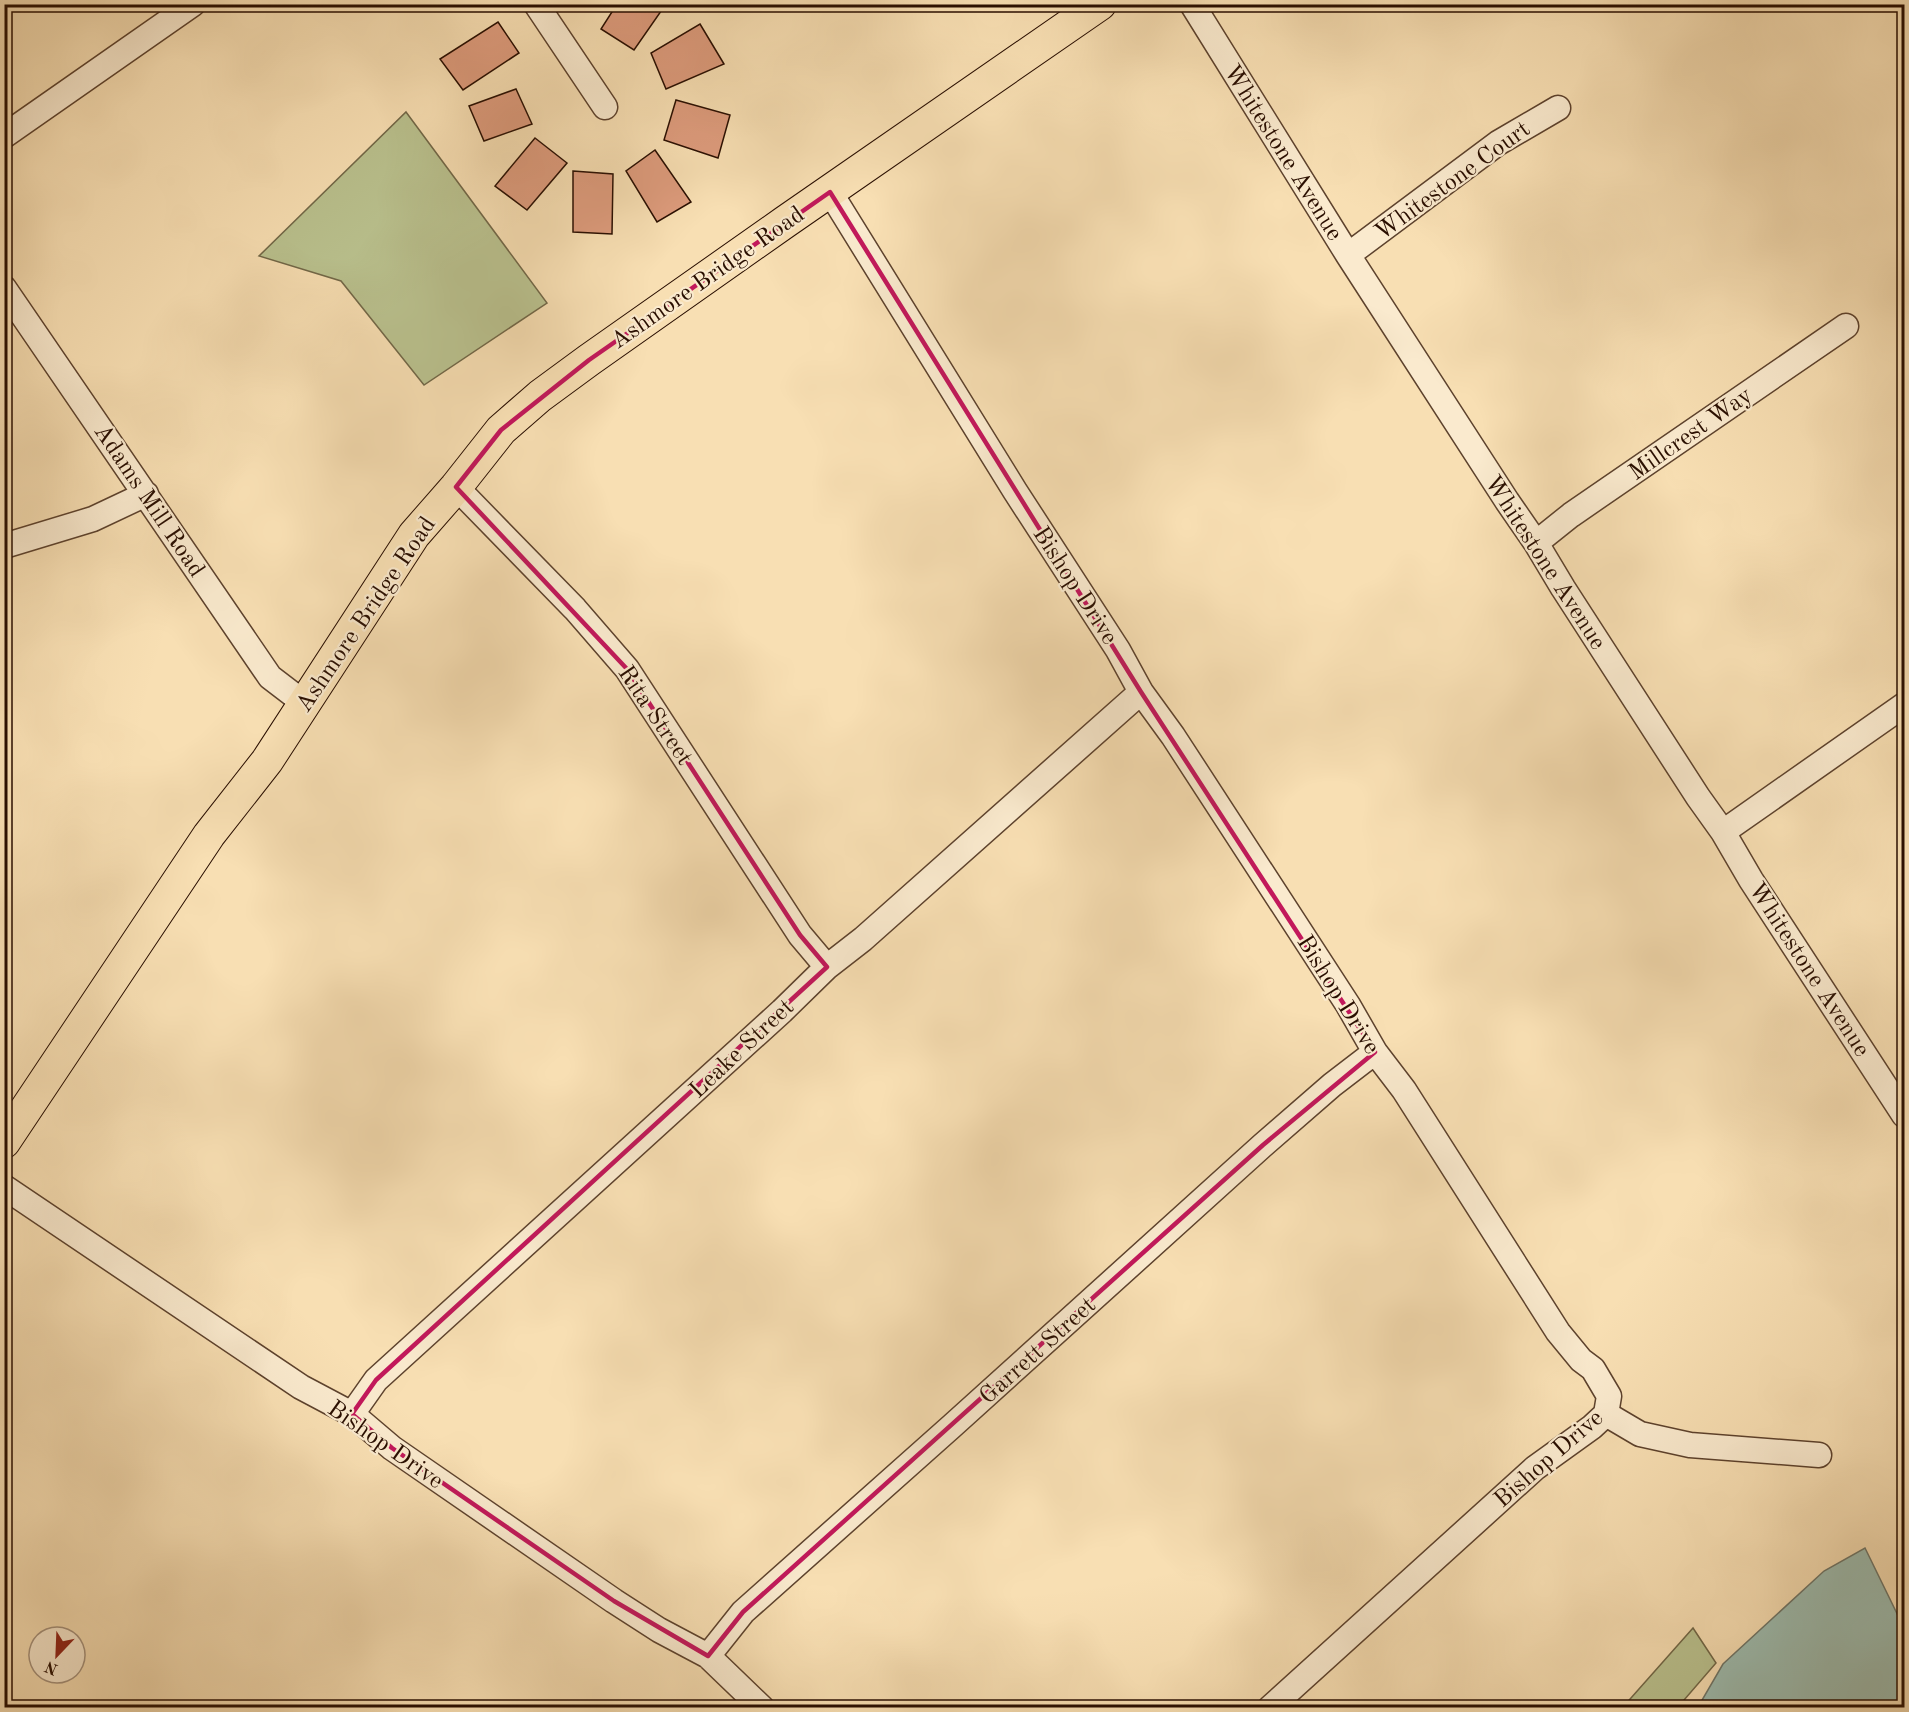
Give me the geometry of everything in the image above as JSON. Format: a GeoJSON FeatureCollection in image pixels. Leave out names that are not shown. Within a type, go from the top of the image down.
{"type":"FeatureCollection","features":[{"type":"Feature","properties":{"kind":"main road","name":"Ashmore Bridge Road"},"geometry":{"type":"LineString","coordinates":[[4,1142],[209,835],[267,761],[414,534],[456,487],[501,430],[540,396],[757,241],[1100,4]]}},
{"type":"Feature","properties":{"kind":"street"},"geometry":{"type":"LineString","coordinates":[[4,136],[193,4]]}},
{"type":"Feature","properties":{"kind":"street"},"geometry":{"type":"LineString","coordinates":[[536,4],[605,107]]}},
{"type":"Feature","properties":{"kind":"street","name":"Whitestone Avenue"},"geometry":{"type":"LineString","coordinates":[[1192,4],[1348,255],[1500,492],[1536,543],[1672,758],[1723,832],[1751,880],[1905,1115]]}},
{"type":"Feature","properties":{"kind":"street","name":"Whitestone Court"},"geometry":{"type":"LineString","coordinates":[[1348,255],[1498,143],[1558,108]]}},
{"type":"Feature","properties":{"kind":"street","name":"Bishop Drive"},"geometry":{"type":"LineString","coordinates":[[830,192],[1015,491],[1118,650],[1141,692],[1180,746],[1348,1005],[1375,1052],[1404,1090],[1558,1332],[1581,1360],[1599,1377],[1609,1396],[1606,1414],[1592,1427],[1535,1468],[1270,1707]]}},
{"type":"Feature","properties":{"kind":"street","name":"Adams Mill Road"},"geometry":{"type":"LineString","coordinates":[[4,288],[270,677],[304,703]]}},
{"type":"Feature","properties":{"kind":"street","name":"Millcrest Way"},"geometry":{"type":"LineString","coordinates":[[1536,543],[1571,515],[1846,326]]}},
{"type":"Feature","properties":{"kind":"street","name":"Rita Street"},"geometry":{"type":"LineString","coordinates":[[456,487],[575,609],[627,669],[800,935],[827,967]]}},
{"type":"Feature","properties":{"kind":"street"},"geometry":{"type":"LineString","coordinates":[[4,546],[93,519],[146,494]]}},
{"type":"Feature","properties":{"kind":"street","name":"Leake Street"},"geometry":{"type":"LineString","coordinates":[[352,1414],[376,1380],[773,1019],[827,967],[863,939],[1141,692]]}},
{"type":"Feature","properties":{"kind":"street"},"geometry":{"type":"LineString","coordinates":[[1723,832],[1905,705]]}},
{"type":"Feature","properties":{"kind":"street","name":"Garrett Street"},"geometry":{"type":"LineString","coordinates":[[708,1656],[742,1611],[952,1426],[1280,1130],[1375,1052]]}},
{"type":"Feature","properties":{"kind":"street","name":"Bishop Drive"},"geometry":{"type":"LineString","coordinates":[[4,1187],[301,1387],[352,1414],[392,1448],[605,1595],[659,1630],[708,1656],[762,1707]]}},
{"type":"Feature","properties":{"kind":"street"},"geometry":{"type":"LineString","coordinates":[[1606,1414],[1640,1434],[1690,1445],[1819,1455]]}},
{"type":"Feature","properties":{"kind":"highlighted area"},"geometry":{"type":"Polygon","coordinates":[[[830,192],[1141,692],[1375,1052],[1263,1145],[743,1612],[708,1656],[614,1601],[392,1448],[352,1414],[376,1380],[827,967],[800,935],[627,669],[456,487],[501,430],[589,360],[830,192]]]}},
{"type":"Feature","properties":{"kind":"green space"},"geometry":{"type":"Polygon","coordinates":[[[406,112],[547,303],[424,385],[341,281],[259,256],[406,112]]]}},
{"type":"Feature","properties":{"kind":"green space"},"geometry":{"type":"Polygon","coordinates":[[[1693,1628],[1716,1663],[1678,1707],[1623,1707],[1693,1628]]]}},
{"type":"Feature","properties":{"kind":"shaded area"},"geometry":{"type":"Polygon","coordinates":[[[1865,1548],[1904,1628],[1904,1707],[1698,1707],[1723,1664],[1824,1571],[1865,1548]]]}},
{"type":"Feature","properties":{"kind":"building"},"geometry":{"type":"Polygon","coordinates":[[[617,4],[666,4],[634,50],[601,29],[617,4]]]}},
{"type":"Feature","properties":{"kind":"building"},"geometry":{"type":"Polygon","coordinates":[[[498,22],[519,53],[463,90],[440,59],[498,22]]]}},
{"type":"Feature","properties":{"kind":"building"},"geometry":{"type":"Polygon","coordinates":[[[700,24],[724,64],[666,89],[651,53],[700,24]]]}},
{"type":"Feature","properties":{"kind":"building"},"geometry":{"type":"Polygon","coordinates":[[[516,89],[532,124],[484,141],[469,106],[516,89]]]}},
{"type":"Feature","properties":{"kind":"building"},"geometry":{"type":"Polygon","coordinates":[[[676,100],[730,115],[718,158],[664,140],[676,100]]]}},
{"type":"Feature","properties":{"kind":"building"},"geometry":{"type":"Polygon","coordinates":[[[535,138],[567,163],[527,210],[495,186],[535,138]]]}},
{"type":"Feature","properties":{"kind":"building"},"geometry":{"type":"Polygon","coordinates":[[[655,150],[691,202],[657,222],[626,171],[655,150]]]}},
{"type":"Feature","properties":{"kind":"building"},"geometry":{"type":"Polygon","coordinates":[[[573,171],[613,174],[612,234],[573,232],[573,171]]]}}]}
